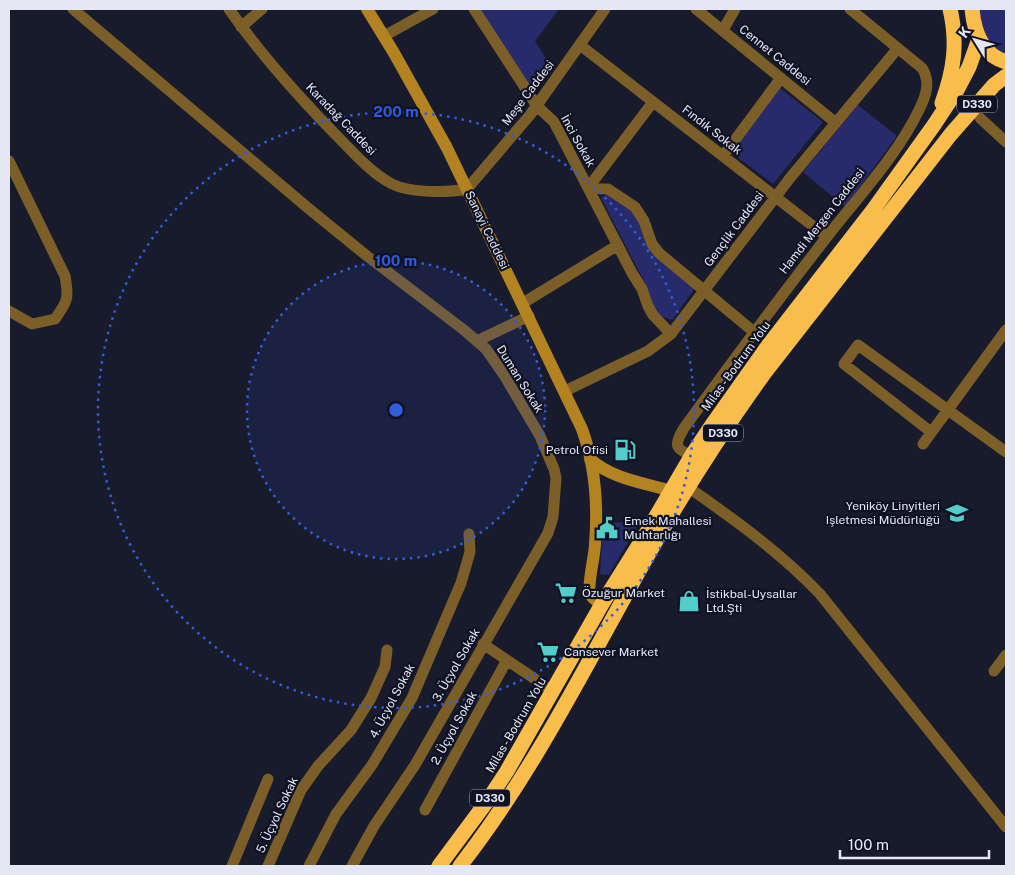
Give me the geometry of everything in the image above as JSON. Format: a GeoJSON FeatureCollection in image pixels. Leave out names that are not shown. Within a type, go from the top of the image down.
{"type":"FeatureCollection","features":[{"type":"Feature","properties":{"kind":"highway"},"geometry":{"type":"LineString","coordinates":[[934,125],[953,67],[954,27],[950,9]]}},
{"type":"Feature","properties":{"kind":"highway"},"geometry":{"type":"LineString","coordinates":[[972,9],[979,39],[989,52],[1006,62]]}},
{"type":"Feature","properties":{"kind":"highway"},"geometry":{"type":"LineString","coordinates":[[934,125],[969,67],[979,39]]}},
{"type":"Feature","properties":{"kind":"highway","name":"D330"},"geometry":{"type":"LineString","coordinates":[[460,866],[494,821],[538,752],[650,552],[688,487],[736,413],[763,375],[951,134],[994,84],[1006,76]]}},
{"type":"Feature","properties":{"kind":"highway","name":"Milas - Bodrum Yolu"},"geometry":{"type":"LineString","coordinates":[[439,866],[493,793],[553,692],[602,604],[692,456],[735,391],[873,210],[934,125]]}},
{"type":"Feature","properties":{"kind":"street","name":"Duman Sokak"},"geometry":{"type":"LineString","coordinates":[[73,9],[308,208],[477,341],[495,360],[540,436],[554,469]]}},
{"type":"Feature","properties":{"kind":"street","name":"Karadağ Caddesi"},"geometry":{"type":"LineString","coordinates":[[228,9],[264,56],[301,99],[366,165],[384,179],[391,184],[406,189],[446,191],[467,189]]}},
{"type":"Feature","properties":{"kind":"street"},"geometry":{"type":"LineString","coordinates":[[241,26],[262,9]]}},
{"type":"Feature","properties":{"kind":"street","name":"Sanayi Caddesi"},"geometry":{"type":"LineString","coordinates":[[367,9],[429,115],[467,189],[582,429],[590,459],[596,530],[590,589],[593,598],[602,604]]}},
{"type":"Feature","properties":{"kind":"street"},"geometry":{"type":"LineString","coordinates":[[384,36],[433,9]]}},
{"type":"Feature","properties":{"kind":"street","name":"İnci Sokak"},"geometry":{"type":"LineString","coordinates":[[474,9],[537,106],[554,122],[642,288],[648,306],[658,321],[671,334]]}},
{"type":"Feature","properties":{"kind":"street","name":"Meşe Caddesi"},"geometry":{"type":"LineString","coordinates":[[467,189],[537,106],[605,9]]}},
{"type":"Feature","properties":{"kind":"street","name":"Cennet Caddesi"},"geometry":{"type":"LineString","coordinates":[[696,9],[836,123]]}},
{"type":"Feature","properties":{"kind":"street"},"geometry":{"type":"LineString","coordinates":[[723,30],[735,9]]}},
{"type":"Feature","properties":{"kind":"street","name":"Hamdi Mergen Caddesi"},"geometry":{"type":"LineString","coordinates":[[692,456],[680,452],[678,448],[680,436],[754,332],[899,142],[918,111],[924,97],[927,86],[926,74],[916,63],[850,9]]}},
{"type":"Feature","properties":{"kind":"street","name":"Fındık Sokak"},"geometry":{"type":"LineString","coordinates":[[580,45],[827,237]]}},
{"type":"Feature","properties":{"kind":"street","name":"Gençlik Caddesi"},"geometry":{"type":"LineString","coordinates":[[565,392],[648,351],[671,334],[776,197],[898,48]]}},
{"type":"Feature","properties":{"kind":"street"},"geometry":{"type":"LineString","coordinates":[[722,156],[781,78]]}},
{"type":"Feature","properties":{"kind":"street"},"geometry":{"type":"LineString","coordinates":[[588,188],[653,102]]}},
{"type":"Feature","properties":{"kind":"street"},"geometry":{"type":"LineString","coordinates":[[980,118],[1005,136]]}},
{"type":"Feature","properties":{"kind":"street"},"geometry":{"type":"LineString","coordinates":[[9,161],[65,276],[68,295],[55,319],[32,324],[9,310]]}},
{"type":"Feature","properties":{"kind":"street"},"geometry":{"type":"LineString","coordinates":[[588,188],[608,189],[635,207],[642,216],[650,239],[656,248],[754,332]]}},
{"type":"Feature","properties":{"kind":"street"},"geometry":{"type":"LineString","coordinates":[[523,303],[618,245]]}},
{"type":"Feature","properties":{"kind":"street"},"geometry":{"type":"LineString","coordinates":[[477,341],[529,316]]}},
{"type":"Feature","properties":{"kind":"street"},"geometry":{"type":"LineString","coordinates":[[923,444],[1006,330]]}},
{"type":"Feature","properties":{"kind":"street"},"geometry":{"type":"LineString","coordinates":[[931,432],[844,364],[858,345],[1006,452]]}},
{"type":"Feature","properties":{"kind":"street"},"geometry":{"type":"LineString","coordinates":[[590,459],[616,475],[672,491]]}},
{"type":"Feature","properties":{"kind":"street","name":"3. Üçyol Sokak"},"geometry":{"type":"LineString","coordinates":[[352,866],[374,826],[414,765],[551,526],[556,484],[554,469]]}},
{"type":"Feature","properties":{"kind":"street"},"geometry":{"type":"LineString","coordinates":[[688,487],[753,534],[801,574],[820,594],[1006,827]]}},
{"type":"Feature","properties":{"kind":"street","name":"4. Üçyol Sokak"},"geometry":{"type":"LineString","coordinates":[[309,866],[336,814],[372,765],[412,698],[461,583],[470,552],[469,534]]}},
{"type":"Feature","properties":{"kind":"street"},"geometry":{"type":"LineString","coordinates":[[483,644],[553,692]]}},
{"type":"Feature","properties":{"kind":"street","name":"5. Üçyol Sokak"},"geometry":{"type":"LineString","coordinates":[[268,866],[301,790],[318,766],[351,730],[371,698],[385,667],[387,650]]}},
{"type":"Feature","properties":{"kind":"street"},"geometry":{"type":"LineString","coordinates":[[994,671],[1006,655]]}},
{"type":"Feature","properties":{"kind":"street","name":"2. Üçyol Sokak"},"geometry":{"type":"LineString","coordinates":[[425,810],[507,660]]}},
{"type":"Feature","properties":{"kind":"street"},"geometry":{"type":"LineString","coordinates":[[232,866],[268,779]]}},
{"type":"Feature","properties":{"kind":"shaded area"},"geometry":{"type":"Polygon","coordinates":[[[480,9],[559,9],[535,41],[553,70],[534,94],[480,9]]]}},
{"type":"Feature","properties":{"kind":"shaded area"},"geometry":{"type":"Polygon","coordinates":[[[978,9],[1006,9],[1006,55],[989,41],[978,9]]]}},
{"type":"Feature","properties":{"kind":"shaded area"},"geometry":{"type":"Polygon","coordinates":[[[780,88],[823,122],[773,184],[732,153],[780,88]]]}},
{"type":"Feature","properties":{"kind":"shaded area"},"geometry":{"type":"Polygon","coordinates":[[[858,105],[897,136],[845,207],[803,172],[858,105]]]}},
{"type":"Feature","properties":{"kind":"shaded area"},"geometry":{"type":"Polygon","coordinates":[[[608,193],[634,214],[648,246],[695,288],[672,320],[663,317],[656,311],[644,281],[601,198],[608,193]]]}},
{"type":"Feature","properties":{"kind":"shaded area"},"geometry":{"type":"Polygon","coordinates":[[[603,522],[639,523],[609,575],[600,574],[603,522]]]}},
{"type":"Feature","properties":{"kind":"place","name":"Petrol Ofisi"},"geometry":{"type":"Point","coordinates":[625,450]}},
{"type":"Feature","properties":{"kind":"place","name":"Yeniköy Linyitleri Işletmesi Müdürlüğü"},"geometry":{"type":"Point","coordinates":[957,513]}},
{"type":"Feature","properties":{"kind":"place","name":"Emek Mahallesi Muhtarlığı"},"geometry":{"type":"Point","coordinates":[607,528]}},
{"type":"Feature","properties":{"kind":"place","name":"Özuğur Market"},"geometry":{"type":"Point","coordinates":[566,593]}},
{"type":"Feature","properties":{"kind":"place","name":"İstikbal-Uysallar Ltd.Şti"},"geometry":{"type":"Point","coordinates":[689,601]}},
{"type":"Feature","properties":{"kind":"place","name":"Cansever Market"},"geometry":{"type":"Point","coordinates":[548,652]}}]}
